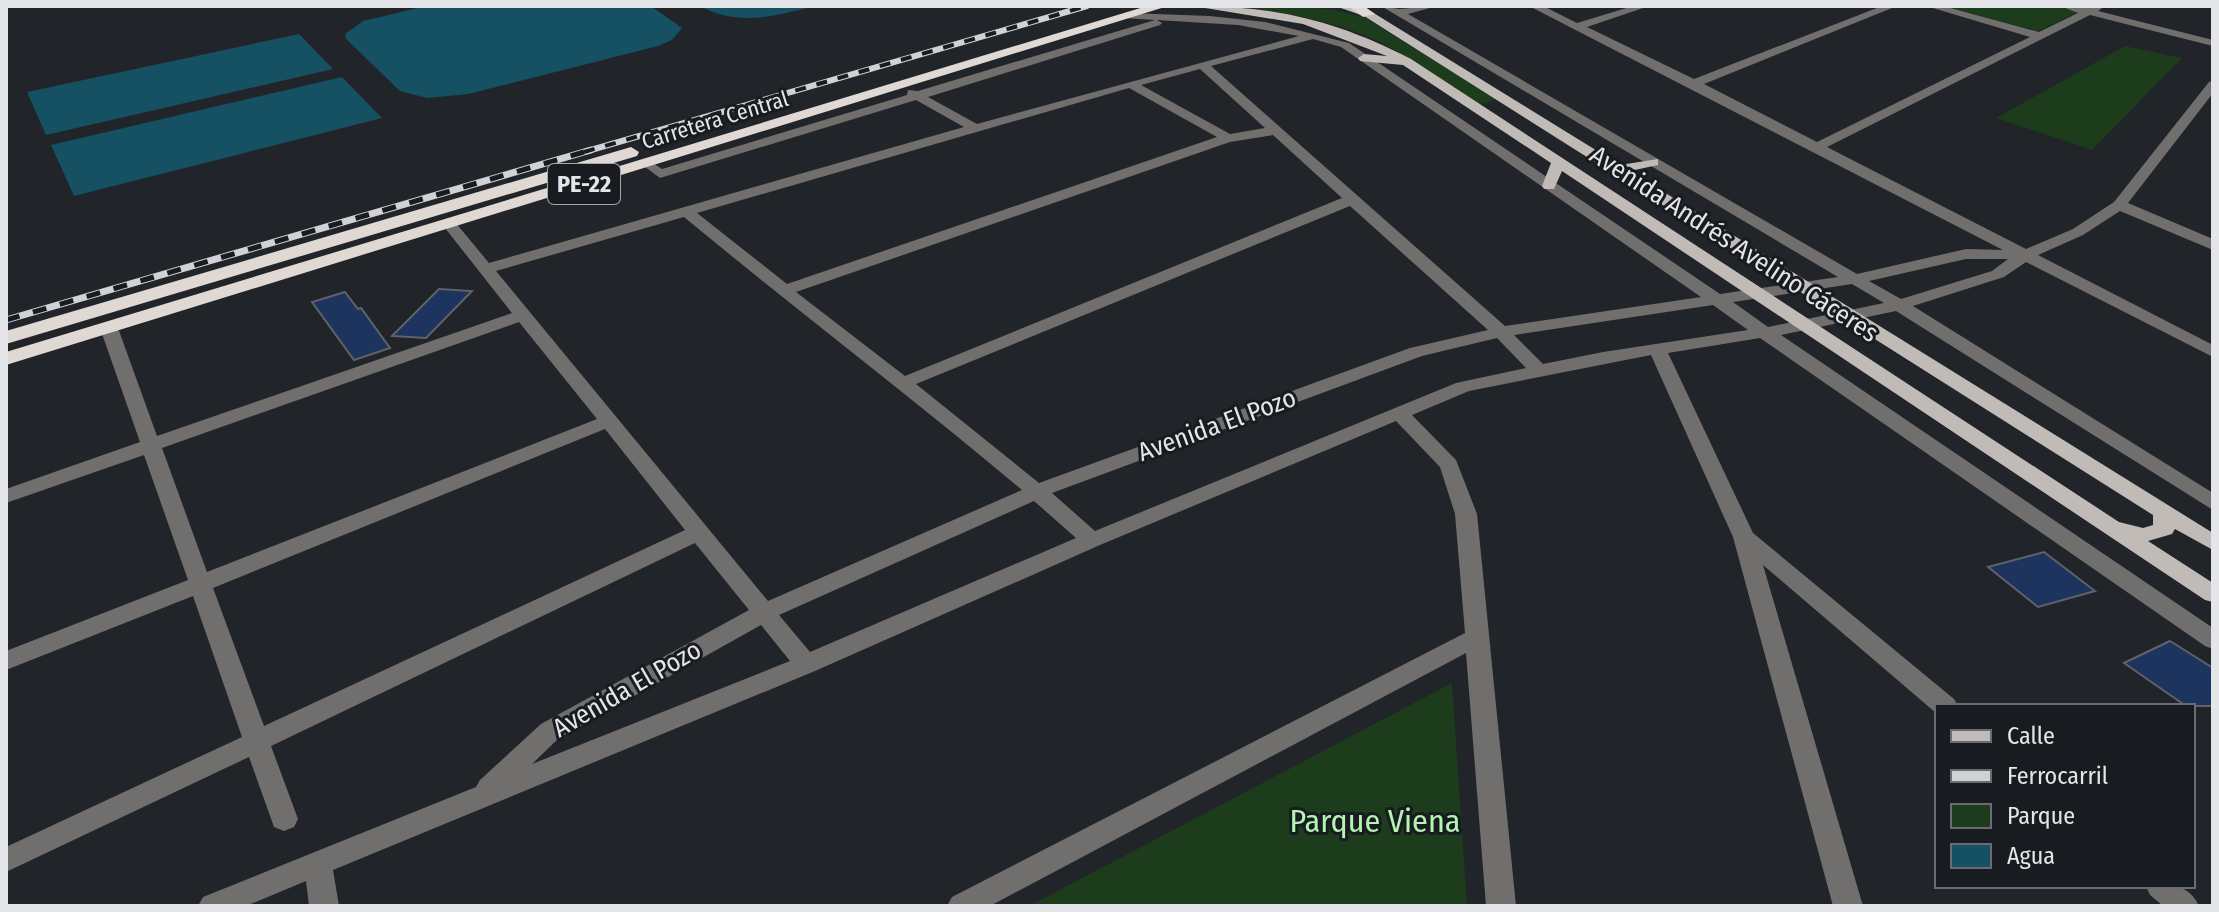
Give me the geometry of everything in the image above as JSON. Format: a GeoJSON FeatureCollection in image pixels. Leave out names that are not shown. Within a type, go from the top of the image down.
{"type":"FeatureCollection","features":[{"type":"Feature","properties":{"kind":"highway","name":"Carretera Central"},"geometry":{"type":"LineString","coordinates":[[6,359],[899,87],[1124,11]]}},
{"type":"Feature","properties":{"kind":"highway","name":"Carretera Central"},"geometry":{"type":"LineString","coordinates":[[6,338],[968,51],[1124,11],[1168,11]]}},
{"type":"Feature","properties":{"kind":"highway"},"geometry":{"type":"LineString","coordinates":[[968,51],[987,59]]}},
{"type":"Feature","properties":{"kind":"main road","name":"Avenida Andrés Avelino Cáceres"},"geometry":{"type":"LineString","coordinates":[[1198,6],[1236,9],[1312,23],[1374,44],[1407,62],[2213,594]]}},
{"type":"Feature","properties":{"kind":"main road","name":"Avenida Andrés Avelino Cáceres"},"geometry":{"type":"LineString","coordinates":[[1340,6],[1362,10],[2213,543]]}},
{"type":"Feature","properties":{"kind":"main road"},"geometry":{"type":"LineString","coordinates":[[1364,58],[1407,62]]}},
{"type":"Feature","properties":{"kind":"main road"},"geometry":{"type":"LineString","coordinates":[[1485,113],[1488,108],[1498,105],[1514,106]]}},
{"type":"Feature","properties":{"kind":"main road"},"geometry":{"type":"LineString","coordinates":[[1549,186],[1558,162]]}},
{"type":"Feature","properties":{"kind":"main road"},"geometry":{"type":"LineString","coordinates":[[1617,170],[1653,162]]}},
{"type":"Feature","properties":{"kind":"main road"},"geometry":{"type":"LineString","coordinates":[[2112,528],[2143,535],[2154,532],[2164,529],[2164,513]]}},
{"type":"Feature","properties":{"kind":"street"},"geometry":{"type":"LineString","coordinates":[[1391,9],[1432,6]]}},
{"type":"Feature","properties":{"kind":"street"},"geometry":{"type":"LineString","coordinates":[[1534,6],[1694,84],[2213,352]]}},
{"type":"Feature","properties":{"kind":"street"},"geometry":{"type":"LineString","coordinates":[[1579,26],[1644,6]]}},
{"type":"Feature","properties":{"kind":"street"},"geometry":{"type":"LineString","coordinates":[[1694,84],[1892,6]]}},
{"type":"Feature","properties":{"kind":"street"},"geometry":{"type":"LineString","coordinates":[[1931,6],[2037,35]]}},
{"type":"Feature","properties":{"kind":"street"},"geometry":{"type":"LineString","coordinates":[[2065,6],[2094,9],[2213,43]]}},
{"type":"Feature","properties":{"kind":"street"},"geometry":{"type":"LineString","coordinates":[[1391,9],[1899,305],[2213,503]]}},
{"type":"Feature","properties":{"kind":"street"},"geometry":{"type":"LineString","coordinates":[[1815,148],[2094,9]]}},
{"type":"Feature","properties":{"kind":"street"},"geometry":{"type":"LineString","coordinates":[[648,164],[660,174],[917,96],[1168,11],[1315,35],[1345,45],[2213,640]]}},
{"type":"Feature","properties":{"kind":"street"},"geometry":{"type":"LineString","coordinates":[[485,269],[1130,84],[1315,35]]}},
{"type":"Feature","properties":{"kind":"street"},"geometry":{"type":"LineString","coordinates":[[1203,66],[1501,332],[1537,369]]}},
{"type":"Feature","properties":{"kind":"street"},"geometry":{"type":"LineString","coordinates":[[1130,84],[1228,138]]}},
{"type":"Feature","properties":{"kind":"street","name":"Avenida El Pozo"},"geometry":{"type":"LineString","coordinates":[[213,906],[806,664],[1092,540],[1463,387],[1537,369],[1807,326],[1899,305],[1998,274],[2025,255],[2078,232],[2119,205],[2213,85]]}},
{"type":"Feature","properties":{"kind":"street"},"geometry":{"type":"LineString","coordinates":[[899,87],[978,130]]}},
{"type":"Feature","properties":{"kind":"street"},"geometry":{"type":"LineString","coordinates":[[782,291],[1228,138],[1275,131]]}},
{"type":"Feature","properties":{"kind":"street"},"geometry":{"type":"LineString","coordinates":[[906,382],[1351,200]]}},
{"type":"Feature","properties":{"kind":"street"},"geometry":{"type":"LineString","coordinates":[[2119,205],[2213,245]]}},
{"type":"Feature","properties":{"kind":"street"},"geometry":{"type":"LineString","coordinates":[[687,212],[782,291],[906,382],[1092,540]]}},
{"type":"Feature","properties":{"kind":"street"},"geometry":{"type":"LineString","coordinates":[[450,225],[806,664]]}},
{"type":"Feature","properties":{"kind":"street","name":"Avenida El Pozo"},"geometry":{"type":"LineString","coordinates":[[481,796],[550,731],[766,611],[1038,491],[1416,352],[1501,332],[1855,279],[1966,254],[2025,255]]}},
{"type":"Feature","properties":{"kind":"street"},"geometry":{"type":"LineString","coordinates":[[6,496],[522,315]]}},
{"type":"Feature","properties":{"kind":"street"},"geometry":{"type":"LineString","coordinates":[[109,328],[284,819]]}},
{"type":"Feature","properties":{"kind":"street"},"geometry":{"type":"LineString","coordinates":[[1658,351],[1744,537],[1848,906]]}},
{"type":"Feature","properties":{"kind":"street"},"geometry":{"type":"LineString","coordinates":[[1399,413],[1449,465],[1466,514],[1501,906]]}},
{"type":"Feature","properties":{"kind":"street"},"geometry":{"type":"LineString","coordinates":[[6,661],[609,421]]}},
{"type":"Feature","properties":{"kind":"street"},"geometry":{"type":"LineString","coordinates":[[6,860],[699,532]]}},
{"type":"Feature","properties":{"kind":"street"},"geometry":{"type":"LineString","coordinates":[[1744,537],[1943,704]]}},
{"type":"Feature","properties":{"kind":"street"},"geometry":{"type":"LineString","coordinates":[[962,906],[1477,637]]}},
{"type":"Feature","properties":{"kind":"street"},"geometry":{"type":"LineString","coordinates":[[318,862],[324,906]]}},
{"type":"Feature","properties":{"kind":"street"},"geometry":{"type":"LineString","coordinates":[[2162,888],[2184,906]]}},
{"type":"Feature","properties":{"kind":"green space"},"geometry":{"type":"Polygon","coordinates":[[[1241,6],[1320,8],[1367,19],[1496,99],[1484,104],[1477,103],[1395,50],[1351,30],[1241,6]]]}},
{"type":"Feature","properties":{"kind":"green space"},"geometry":{"type":"Polygon","coordinates":[[[1944,6],[2054,6],[2078,12],[2038,31],[1944,6]]]}},
{"type":"Feature","properties":{"kind":"green space"},"geometry":{"type":"Polygon","coordinates":[[[2125,46],[2182,58],[2092,150],[1996,118],[2125,46]]]}},
{"type":"Feature","properties":{"kind":"green space","name":"Parque Viena"},"geometry":{"type":"Polygon","coordinates":[[[1452,683],[1467,906],[1029,906],[1452,683]]]}},
{"type":"Feature","properties":{"kind":"water"},"geometry":{"type":"Polygon","coordinates":[[[426,6],[651,6],[682,28],[672,40],[658,46],[468,94],[427,98],[400,91],[346,39],[345,34],[363,21],[426,6]]]}},
{"type":"Feature","properties":{"kind":"water"},"geometry":{"type":"Polygon","coordinates":[[[700,6],[815,6],[771,16],[743,18],[700,6]]]}},
{"type":"Feature","properties":{"kind":"water"},"geometry":{"type":"Polygon","coordinates":[[[299,34],[333,69],[46,135],[27,92],[299,34]]]}},
{"type":"Feature","properties":{"kind":"water"},"geometry":{"type":"Polygon","coordinates":[[[342,77],[382,118],[74,196],[51,145],[342,77]]]}},
{"type":"Feature","properties":{"kind":"building"},"geometry":{"type":"Polygon","coordinates":[[[439,289],[472,291],[426,338],[392,336],[439,289]]]}},
{"type":"Feature","properties":{"kind":"building"},"geometry":{"type":"Polygon","coordinates":[[[345,292],[358,309],[361,308],[390,348],[354,360],[312,302],[345,292]]]}},
{"type":"Feature","properties":{"kind":"building"},"geometry":{"type":"Polygon","coordinates":[[[2044,552],[2095,591],[2038,607],[1988,567],[2044,552]]]}},
{"type":"Feature","properties":{"kind":"building"},"geometry":{"type":"Polygon","coordinates":[[[2170,641],[2213,668],[2213,706],[2183,704],[2124,663],[2170,641]]]}},
{"type":"Feature","properties":{"kind":"railway"},"geometry":{"type":"LineString","coordinates":[[584,152],[1087,6]]}},
{"type":"Feature","properties":{"kind":"railway"},"geometry":{"type":"LineString","coordinates":[[6,320],[591,150]]}}]}
